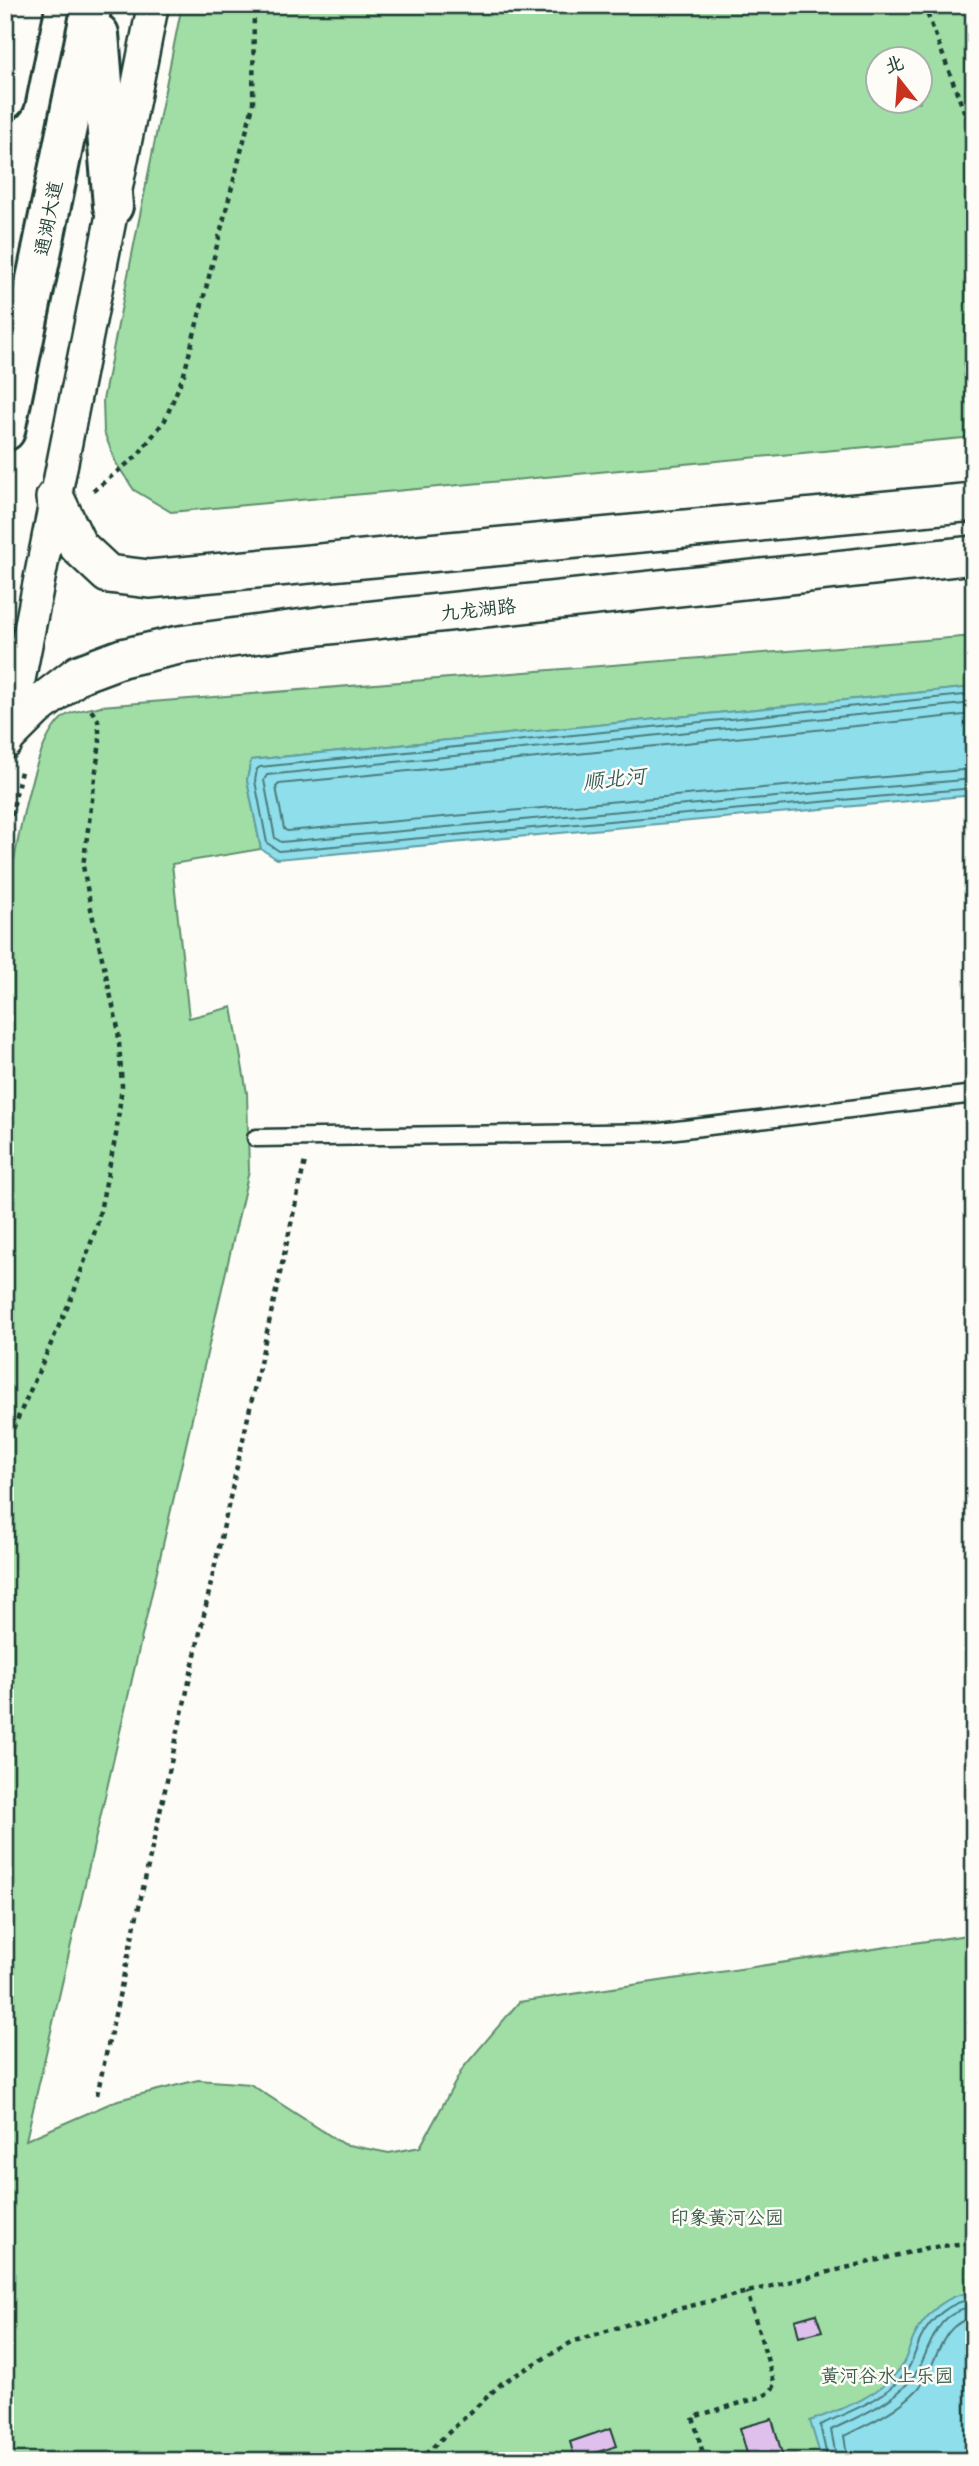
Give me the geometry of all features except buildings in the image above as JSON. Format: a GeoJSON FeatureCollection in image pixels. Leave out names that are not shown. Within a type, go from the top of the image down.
{"type":"FeatureCollection","features":[{"type":"Feature","properties":{"kind":"main road"},"geometry":{"type":"LineString","coordinates":[[5,100],[24,5]]}},
{"type":"Feature","properties":{"kind":"main road"},"geometry":{"type":"LineString","coordinates":[[94,5],[113,206]]}},
{"type":"Feature","properties":{"kind":"main road","name":"通湖大道"},"geometry":{"type":"LineString","coordinates":[[5,431],[94,5]]}},
{"type":"Feature","properties":{"kind":"street"},"geometry":{"type":"LineString","coordinates":[[7,742],[69,498],[113,206],[153,5]]}},
{"type":"Feature","properties":{"kind":"street"},"geometry":{"type":"LineString","coordinates":[[69,498],[78,546],[108,573],[149,579],[974,502]]}},
{"type":"Feature","properties":{"kind":"street","name":"九龙湖路"},"geometry":{"type":"LineString","coordinates":[[7,742],[35,708],[79,674],[122,658],[179,645],[333,625],[974,555]]}},
{"type":"Feature","properties":{"kind":"lane"},"geometry":{"type":"LineString","coordinates":[[256,1138],[660,1132],[974,1094]]}},
{"type":"Feature","properties":{"kind":"path"},"geometry":{"type":"LineString","coordinates":[[69,498],[137,456],[165,421],[184,374],[253,106],[254,5]]}},
{"type":"Feature","properties":{"kind":"path"},"geometry":{"type":"LineString","coordinates":[[924,5],[967,119]]}},
{"type":"Feature","properties":{"kind":"path"},"geometry":{"type":"LineString","coordinates":[[5,1447],[74,1292],[97,1225],[116,1135],[122,1086],[118,1028],[83,866],[100,741],[98,720],[71,681]]}},
{"type":"Feature","properties":{"kind":"path"},"geometry":{"type":"LineString","coordinates":[[97,2095],[311,1136]]}},
{"type":"Feature","properties":{"kind":"path"},"geometry":{"type":"LineString","coordinates":[[418,2461],[502,2383],[572,2342],[670,2311],[927,2248],[974,2242]]}},
{"type":"Feature","properties":{"kind":"path"},"geometry":{"type":"LineString","coordinates":[[705,2461],[693,2417],[761,2397],[769,2393],[775,2385],[747,2292]]}},
{"type":"Feature","properties":{"kind":"green space"},"geometry":{"type":"Polygon","coordinates":[[[182,5],[974,5],[974,437],[171,512],[134,490],[116,463],[104,432],[103,400],[182,5]]]}},
{"type":"Feature","properties":{"kind":"green space","name":"印象黄河公园"},"geometry":{"type":"Polygon","coordinates":[[[974,636],[974,687],[251,760],[247,780],[261,849],[172,864],[189,1018],[232,1007],[247,1093],[249,1171],[26,2140],[118,2100],[198,2080],[250,2084],[343,2144],[389,2153],[420,2147],[463,2068],[519,2002],[974,1934],[974,2461],[5,2461],[5,910],[25,806],[42,750],[53,729],[69,714],[101,706],[974,636]]]}},
{"type":"Feature","properties":{"kind":"water","name":"顺北河"},"geometry":{"type":"Polygon","coordinates":[[[974,687],[974,795],[277,859],[261,849],[247,780],[251,760],[974,687]]]}},
{"type":"Feature","properties":{"kind":"water"},"geometry":{"type":"Polygon","coordinates":[[[974,2292],[974,2461],[822,2461],[810,2421],[881,2388],[902,2366],[925,2319],[947,2300],[974,2292]]]}},
{"type":"Feature","properties":{"kind":"park label","name":"黄河谷水上乐园"},"geometry":{"type":"Point","coordinates":[887,2375]}}]}
